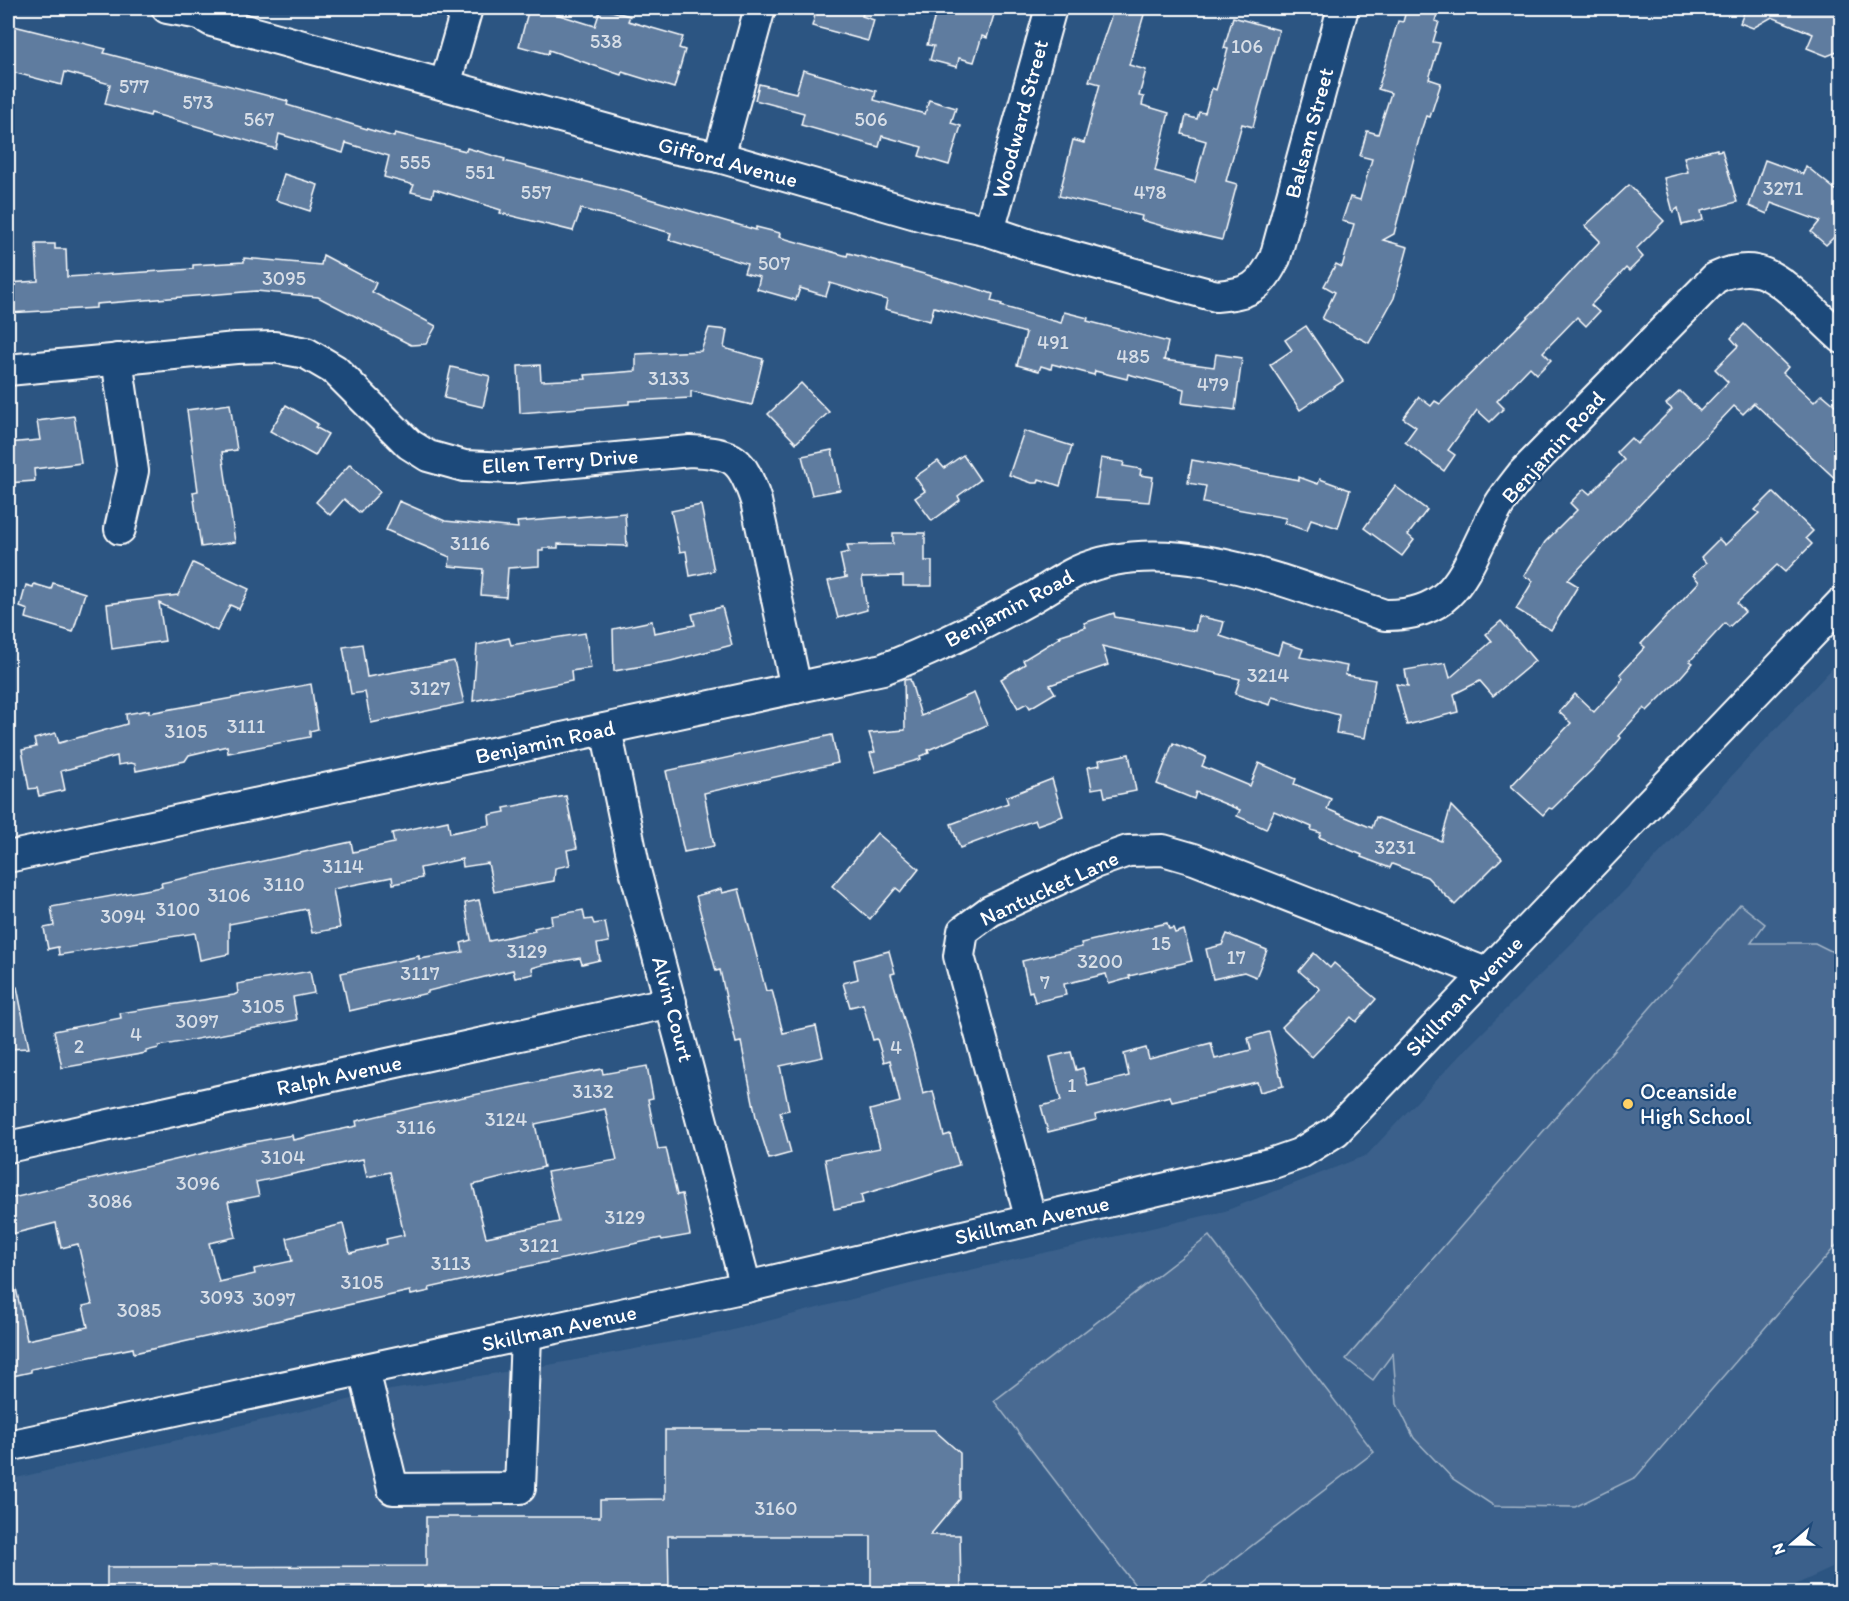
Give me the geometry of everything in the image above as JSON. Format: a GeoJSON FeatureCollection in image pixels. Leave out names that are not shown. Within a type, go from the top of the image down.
{"type":"FeatureCollection","features":[{"type":"Feature","properties":{"kind":"street","name":"Gifford Avenue"},"geometry":{"type":"LineString","coordinates":[[172,8],[673,148],[719,157],[923,216],[989,231],[1036,247],[1216,297],[1244,294],[1263,281],[1275,258]]}},
{"type":"Feature","properties":{"kind":"street"},"geometry":{"type":"LineString","coordinates":[[445,85],[467,8]]}},
{"type":"Feature","properties":{"kind":"street"},"geometry":{"type":"LineString","coordinates":[[719,157],[760,8]]}},
{"type":"Feature","properties":{"kind":"street","name":"Woodward Street"},"geometry":{"type":"LineString","coordinates":[[989,231],[1051,8]]}},
{"type":"Feature","properties":{"kind":"street","name":"Balsam Street"},"geometry":{"type":"LineString","coordinates":[[1275,258],[1343,8]]}},
{"type":"Feature","properties":{"kind":"street","name":"Benjamin Road"},"geometry":{"type":"LineString","coordinates":[[8,857],[883,669],[917,656],[1030,599],[1078,571],[1108,562],[1154,556],[1203,560],[1227,565],[1385,615],[1405,615],[1431,608],[1457,587],[1496,509],[1522,474],[1715,278],[1731,270],[1758,271],[1775,279],[1842,338]]}},
{"type":"Feature","properties":{"kind":"street","name":"Ellen Terry Drive"},"geometry":{"type":"LineString","coordinates":[[8,370],[236,348],[274,348],[306,352],[335,370],[410,444],[428,456],[464,466],[512,468],[690,451],[719,452],[730,456],[747,475],[756,501],[796,688]]}},
{"type":"Feature","properties":{"kind":"street"},"geometry":{"type":"LineString","coordinates":[[117,359],[133,471],[120,529]]}},
{"type":"Feature","properties":{"kind":"street","name":"Skillman Avenue"},"geometry":{"type":"LineString","coordinates":[[8,1446],[746,1287],[1273,1163],[1299,1154],[1336,1131],[1842,602]]}},
{"type":"Feature","properties":{"kind":"street","name":"Alvin Court"},"geometry":{"type":"LineString","coordinates":[[606,729],[635,870],[746,1287]]}},
{"type":"Feature","properties":{"kind":"street","name":"Nantucket Lane"},"geometry":{"type":"LineString","coordinates":[[1031,1220],[959,956],[963,931],[990,911],[1094,863],[1128,851],[1163,850],[1194,859],[1486,973]]}},
{"type":"Feature","properties":{"kind":"street","name":"Ralph Avenue"},"geometry":{"type":"LineString","coordinates":[[8,1147],[671,1002]]}},
{"type":"Feature","properties":{"kind":"street"},"geometry":{"type":"LineString","coordinates":[[364,1370],[393,1489],[520,1488],[526,1336]]}},
{"type":"Feature","properties":{"kind":"shaded area","name":"Oceanside High School"},"geometry":{"type":"Polygon","coordinates":[[[1841,659],[1841,1564],[1777,1593],[8,1593],[8,1480],[391,1390],[543,1366],[721,1333],[910,1284],[1225,1211],[1367,1155],[1462,1053],[1627,888],[1841,659]]]}},
{"type":"Feature","properties":{"kind":"shaded area"},"geometry":{"type":"Polygon","coordinates":[[[1740,904],[1765,924],[1751,943],[1815,943],[1841,956],[1841,1240],[1636,1477],[1575,1507],[1494,1506],[1453,1479],[1414,1438],[1397,1404],[1393,1353],[1373,1380],[1346,1359],[1740,904]]]}},
{"type":"Feature","properties":{"kind":"shaded area"},"geometry":{"type":"Polygon","coordinates":[[[1209,1236],[1374,1452],[1190,1593],[1141,1593],[994,1401],[1209,1236]]]}},
{"type":"Feature","properties":{"kind":"building"},"geometry":{"type":"Polygon","coordinates":[[[529,8],[554,8],[553,13],[595,26],[601,8],[630,16],[628,21],[683,37],[679,48],[685,50],[674,88],[622,72],[621,75],[549,50],[548,54],[519,46],[529,8]]]}},
{"type":"Feature","properties":{"kind":"building"},"geometry":{"type":"Polygon","coordinates":[[[817,8],[865,8],[862,16],[874,20],[868,41],[812,26],[817,8]]]}},
{"type":"Feature","properties":{"kind":"building"},"geometry":{"type":"Polygon","coordinates":[[[937,8],[996,8],[987,38],[982,36],[974,62],[959,58],[957,67],[930,60],[934,46],[927,45],[937,8]]]}},
{"type":"Feature","properties":{"kind":"building"},"geometry":{"type":"Polygon","coordinates":[[[1114,8],[1146,8],[1129,65],[1146,70],[1139,96],[1144,97],[1142,105],[1169,113],[1155,171],[1195,182],[1206,141],[1182,134],[1186,116],[1197,119],[1199,112],[1205,113],[1212,88],[1216,90],[1228,49],[1224,48],[1233,17],[1279,30],[1253,127],[1242,124],[1226,181],[1237,184],[1222,240],[1141,220],[1142,216],[1059,196],[1073,140],[1084,143],[1100,84],[1089,81],[1114,8]]]}},
{"type":"Feature","properties":{"kind":"building"},"geometry":{"type":"Polygon","coordinates":[[[1416,8],[1438,11],[1435,21],[1439,22],[1433,42],[1440,43],[1429,79],[1441,83],[1430,117],[1426,116],[1421,131],[1394,234],[1383,240],[1408,247],[1394,298],[1369,343],[1322,319],[1335,292],[1324,286],[1336,264],[1342,267],[1354,224],[1342,221],[1350,197],[1360,200],[1372,159],[1360,156],[1367,131],[1378,134],[1391,93],[1378,89],[1398,21],[1403,22],[1406,11],[1414,13],[1416,8]]]}},
{"type":"Feature","properties":{"kind":"building"},"geometry":{"type":"Polygon","coordinates":[[[1746,8],[1842,8],[1842,50],[1827,56],[1807,48],[1813,34],[1772,17],[1753,28],[1740,23],[1746,8]]]}},
{"type":"Feature","properties":{"kind":"building"},"geometry":{"type":"Polygon","coordinates":[[[14,26],[106,49],[104,53],[288,101],[287,105],[394,137],[395,133],[466,151],[467,148],[505,159],[504,161],[615,189],[756,230],[756,227],[780,233],[779,237],[847,256],[848,253],[978,289],[993,294],[991,301],[1002,304],[1001,306],[1061,323],[1064,312],[1088,318],[1087,321],[1168,342],[1164,360],[1214,367],[1216,354],[1242,358],[1235,410],[1182,403],[1184,389],[1128,374],[1127,379],[1095,371],[1094,375],[1052,364],[1051,369],[1041,366],[1039,371],[1017,365],[1026,333],[934,307],[930,321],[885,309],[887,300],[830,283],[826,296],[800,288],[796,300],[757,289],[760,277],[744,273],[747,264],[669,240],[671,233],[618,218],[581,209],[573,231],[500,213],[501,210],[434,189],[432,197],[411,192],[414,185],[384,177],[389,156],[346,143],[343,153],[279,134],[276,149],[151,113],[150,116],[105,104],[110,84],[65,72],[62,85],[8,71],[8,50],[14,26]]]}},
{"type":"Feature","properties":{"kind":"building"},"geometry":{"type":"Polygon","coordinates":[[[803,70],[876,91],[874,100],[925,114],[929,100],[956,108],[951,123],[961,126],[949,165],[919,156],[922,147],[882,136],[879,147],[801,125],[804,113],[755,100],[759,84],[796,93],[803,70]]]}},
{"type":"Feature","properties":{"kind":"building"},"geometry":{"type":"Polygon","coordinates":[[[1717,149],[1717,151],[1722,150],[1737,202],[1701,211],[1703,220],[1682,225],[1678,208],[1673,212],[1664,178],[1688,172],[1684,157],[1717,149]]]}},
{"type":"Feature","properties":{"kind":"building"},"geometry":{"type":"Polygon","coordinates":[[[1765,160],[1803,174],[1806,166],[1842,195],[1842,229],[1826,245],[1811,232],[1820,221],[1771,203],[1767,214],[1749,206],[1765,160]]]}},
{"type":"Feature","properties":{"kind":"building"},"geometry":{"type":"Polygon","coordinates":[[[284,174],[318,185],[310,211],[276,200],[284,174]]]}},
{"type":"Feature","properties":{"kind":"building"},"geometry":{"type":"Polygon","coordinates":[[[1629,185],[1664,221],[1636,249],[1643,257],[1629,271],[1626,268],[1591,305],[1599,312],[1586,326],[1577,317],[1543,352],[1551,360],[1537,374],[1530,367],[1497,401],[1504,408],[1490,422],[1477,410],[1448,450],[1455,455],[1444,471],[1405,442],[1416,427],[1403,418],[1419,397],[1431,406],[1435,401],[1440,404],[1540,305],[1600,241],[1585,226],[1629,185]]]}},
{"type":"Feature","properties":{"kind":"building"},"geometry":{"type":"Polygon","coordinates":[[[36,244],[55,244],[55,249],[66,249],[67,277],[193,269],[193,265],[244,262],[244,258],[321,265],[323,255],[376,283],[372,292],[436,326],[426,344],[411,345],[318,297],[256,291],[96,304],[96,308],[8,313],[8,283],[38,281],[36,244]]]}},
{"type":"Feature","properties":{"kind":"building"},"geometry":{"type":"Polygon","coordinates":[[[1744,324],[1788,367],[1783,373],[1814,402],[1822,394],[1842,411],[1842,485],[1754,403],[1743,414],[1734,406],[1568,580],[1578,586],[1551,630],[1516,609],[1533,581],[1524,576],[1545,542],[1577,510],[1570,503],[1584,489],[1590,494],[1624,460],[1617,452],[1631,438],[1637,444],[1672,409],[1666,404],[1680,391],[1700,411],[1728,382],[1715,369],[1738,346],[1731,338],[1744,324]]]}},
{"type":"Feature","properties":{"kind":"building"},"geometry":{"type":"Polygon","coordinates":[[[1306,326],[1343,381],[1300,410],[1270,365],[1292,350],[1285,340],[1306,326]]]}},
{"type":"Feature","properties":{"kind":"building"},"geometry":{"type":"Polygon","coordinates":[[[709,328],[727,330],[724,348],[763,359],[752,405],[691,391],[691,398],[629,401],[629,404],[520,413],[518,366],[540,365],[541,381],[586,379],[585,375],[636,371],[636,354],[701,351],[709,328]]]}},
{"type":"Feature","properties":{"kind":"building"},"geometry":{"type":"Polygon","coordinates":[[[451,367],[490,376],[483,407],[444,398],[451,367]]]}},
{"type":"Feature","properties":{"kind":"building"},"geometry":{"type":"Polygon","coordinates":[[[801,383],[829,412],[796,443],[768,414],[801,383]]]}},
{"type":"Feature","properties":{"kind":"building"},"geometry":{"type":"Polygon","coordinates":[[[230,404],[237,450],[222,452],[235,542],[201,547],[193,492],[198,491],[187,410],[230,404]]]}},
{"type":"Feature","properties":{"kind":"building"},"geometry":{"type":"Polygon","coordinates":[[[286,405],[318,424],[315,427],[328,434],[315,456],[270,431],[286,405]]]}},
{"type":"Feature","properties":{"kind":"building"},"geometry":{"type":"Polygon","coordinates":[[[74,416],[81,463],[34,469],[35,481],[8,483],[8,443],[40,440],[37,421],[74,416]]]}},
{"type":"Feature","properties":{"kind":"building"},"geometry":{"type":"Polygon","coordinates":[[[1024,431],[1072,446],[1060,486],[1039,479],[1038,483],[1032,483],[1009,475],[1024,431]]]}},
{"type":"Feature","properties":{"kind":"building"},"geometry":{"type":"Polygon","coordinates":[[[832,450],[840,490],[812,495],[802,456],[832,450]]]}},
{"type":"Feature","properties":{"kind":"building"},"geometry":{"type":"Polygon","coordinates":[[[963,455],[980,480],[958,496],[960,500],[932,521],[915,498],[925,491],[915,477],[938,461],[944,468],[963,455]]]}},
{"type":"Feature","properties":{"kind":"building"},"geometry":{"type":"Polygon","coordinates":[[[1101,458],[1124,462],[1123,466],[1141,469],[1140,475],[1153,477],[1149,502],[1095,498],[1101,458]]]}},
{"type":"Feature","properties":{"kind":"building"},"geometry":{"type":"Polygon","coordinates":[[[1192,460],[1299,480],[1299,477],[1318,484],[1320,479],[1350,490],[1338,528],[1311,519],[1307,531],[1284,523],[1286,518],[1203,503],[1206,486],[1188,483],[1192,460]]]}},
{"type":"Feature","properties":{"kind":"building"},"geometry":{"type":"Polygon","coordinates":[[[350,464],[380,492],[360,513],[344,499],[330,515],[316,502],[350,464]]]}},
{"type":"Feature","properties":{"kind":"building"},"geometry":{"type":"Polygon","coordinates":[[[1395,486],[1427,510],[1408,535],[1414,540],[1402,556],[1364,528],[1395,486]]]}},
{"type":"Feature","properties":{"kind":"building"},"geometry":{"type":"Polygon","coordinates":[[[1773,492],[1813,531],[1806,538],[1812,544],[1785,572],[1777,565],[1737,603],[1745,612],[1729,627],[1725,623],[1690,661],[1693,663],[1678,680],[1647,711],[1644,708],[1618,736],[1621,738],[1602,760],[1543,815],[1511,786],[1571,723],[1559,712],[1575,694],[1594,712],[1619,684],[1623,678],[1620,674],[1645,647],[1641,644],[1699,582],[1693,575],[1706,563],[1701,557],[1719,539],[1725,545],[1759,513],[1755,510],[1773,492]]]}},
{"type":"Feature","properties":{"kind":"building"},"geometry":{"type":"Polygon","coordinates":[[[399,501],[445,521],[518,528],[517,522],[625,513],[627,546],[558,544],[558,548],[543,548],[543,551],[539,551],[539,566],[508,568],[506,597],[481,595],[483,569],[449,566],[450,557],[386,530],[399,501]]]}},
{"type":"Feature","properties":{"kind":"building"},"geometry":{"type":"Polygon","coordinates":[[[701,505],[714,571],[690,576],[686,551],[680,552],[671,511],[701,505]]]}},
{"type":"Feature","properties":{"kind":"building"},"geometry":{"type":"Polygon","coordinates":[[[893,533],[925,533],[925,561],[932,561],[932,586],[903,586],[903,576],[862,577],[867,610],[838,618],[828,581],[848,577],[845,577],[840,554],[849,552],[847,545],[893,544],[893,533]]]}},
{"type":"Feature","properties":{"kind":"building"},"geometry":{"type":"Polygon","coordinates":[[[193,563],[249,589],[239,609],[230,605],[217,631],[159,603],[165,641],[112,649],[107,604],[178,595],[193,563]]]}},
{"type":"Feature","properties":{"kind":"building"},"geometry":{"type":"Polygon","coordinates":[[[53,583],[85,593],[73,632],[26,618],[28,610],[20,607],[26,585],[33,587],[34,584],[51,589],[53,583]]]}},
{"type":"Feature","properties":{"kind":"building"},"geometry":{"type":"Polygon","coordinates":[[[722,607],[732,645],[671,661],[614,671],[613,629],[652,621],[654,633],[695,625],[692,614],[722,607]]]}},
{"type":"Feature","properties":{"kind":"building"},"geometry":{"type":"Polygon","coordinates":[[[1114,613],[1115,617],[1195,631],[1198,616],[1224,622],[1220,636],[1278,655],[1282,642],[1303,649],[1300,657],[1347,666],[1345,675],[1375,680],[1365,738],[1336,733],[1339,715],[1272,697],[1270,705],[1235,694],[1240,679],[1102,646],[1108,665],[1050,685],[1055,693],[1030,708],[1027,703],[1018,708],[1001,679],[1025,664],[1023,660],[1061,637],[1058,636],[1086,627],[1084,623],[1114,613]]]}},
{"type":"Feature","properties":{"kind":"building"},"geometry":{"type":"Polygon","coordinates":[[[1501,621],[1535,661],[1493,696],[1480,681],[1454,694],[1458,712],[1407,725],[1396,684],[1408,686],[1405,670],[1446,663],[1450,678],[1492,641],[1486,634],[1501,621]]]}},
{"type":"Feature","properties":{"kind":"building"},"geometry":{"type":"Polygon","coordinates":[[[585,633],[591,668],[571,671],[572,681],[473,701],[477,645],[509,638],[511,645],[585,633]]]}},
{"type":"Feature","properties":{"kind":"building"},"geometry":{"type":"Polygon","coordinates":[[[362,644],[367,677],[454,661],[464,703],[371,723],[365,692],[351,694],[343,647],[362,644]]]}},
{"type":"Feature","properties":{"kind":"building"},"geometry":{"type":"Polygon","coordinates":[[[910,679],[921,716],[974,693],[987,725],[928,750],[929,753],[920,756],[921,759],[876,772],[870,753],[875,752],[869,733],[905,730],[904,680],[910,679]]]}},
{"type":"Feature","properties":{"kind":"building"},"geometry":{"type":"Polygon","coordinates":[[[311,684],[318,729],[310,731],[310,737],[228,753],[227,746],[189,755],[185,761],[136,771],[135,764],[118,765],[117,756],[61,771],[65,790],[39,796],[37,788],[29,789],[22,750],[36,747],[34,739],[56,733],[59,743],[127,724],[126,714],[149,710],[149,713],[311,684]]]}},
{"type":"Feature","properties":{"kind":"building"},"geometry":{"type":"Polygon","coordinates":[[[832,735],[838,763],[704,793],[714,846],[684,852],[666,771],[832,735]]]}},
{"type":"Feature","properties":{"kind":"building"},"geometry":{"type":"Polygon","coordinates":[[[1173,743],[1206,757],[1202,766],[1250,786],[1259,763],[1296,779],[1294,784],[1331,799],[1327,809],[1372,828],[1376,817],[1441,841],[1451,806],[1502,858],[1455,905],[1427,877],[1392,864],[1390,868],[1361,857],[1362,855],[1319,837],[1321,833],[1311,830],[1312,827],[1274,811],[1266,829],[1237,816],[1240,810],[1196,792],[1194,799],[1157,784],[1173,743]]]}},
{"type":"Feature","properties":{"kind":"building"},"geometry":{"type":"Polygon","coordinates":[[[1129,754],[1136,791],[1105,797],[1103,787],[1092,789],[1088,767],[1100,765],[1099,760],[1129,754]]]}},
{"type":"Feature","properties":{"kind":"building"},"geometry":{"type":"Polygon","coordinates":[[[1052,779],[1063,816],[1037,825],[1035,820],[960,848],[951,824],[1008,803],[1006,797],[1052,779]]]}},
{"type":"Feature","properties":{"kind":"building"},"geometry":{"type":"Polygon","coordinates":[[[566,796],[577,848],[567,850],[570,865],[555,868],[554,881],[494,892],[488,863],[463,867],[462,859],[420,868],[422,878],[393,884],[392,877],[333,889],[340,928],[312,933],[307,909],[229,924],[229,954],[200,960],[195,933],[59,955],[58,947],[48,949],[44,928],[54,926],[51,907],[162,887],[161,883],[351,842],[353,852],[394,843],[392,833],[448,821],[450,833],[490,825],[489,815],[505,812],[504,808],[566,796]]]}},
{"type":"Feature","properties":{"kind":"building"},"geometry":{"type":"Polygon","coordinates":[[[877,833],[919,869],[901,892],[896,888],[870,919],[832,886],[877,833]]]}},
{"type":"Feature","properties":{"kind":"building"},"geometry":{"type":"Polygon","coordinates":[[[721,889],[722,893],[739,889],[766,991],[772,990],[783,1033],[816,1026],[823,1057],[780,1066],[789,1110],[780,1112],[791,1153],[769,1159],[756,1117],[741,1042],[736,1043],[720,970],[716,971],[696,896],[721,889]]]}},
{"type":"Feature","properties":{"kind":"building"},"geometry":{"type":"Polygon","coordinates":[[[479,900],[489,941],[535,931],[534,928],[552,924],[551,916],[583,910],[585,920],[592,919],[594,924],[605,922],[609,942],[597,944],[600,960],[582,964],[580,958],[542,965],[532,968],[533,974],[515,978],[513,970],[349,1011],[341,973],[419,956],[419,959],[463,952],[461,943],[471,940],[465,903],[479,900]]]}},
{"type":"Feature","properties":{"kind":"building"},"geometry":{"type":"Polygon","coordinates":[[[1167,923],[1169,929],[1173,928],[1175,933],[1184,930],[1192,961],[1129,976],[1130,978],[1109,984],[1106,974],[1064,984],[1066,995],[1035,1002],[1032,991],[1029,992],[1022,961],[1082,947],[1081,943],[1167,923]]]}},
{"type":"Feature","properties":{"kind":"building"},"geometry":{"type":"Polygon","coordinates":[[[1227,934],[1267,950],[1256,977],[1244,972],[1213,979],[1206,949],[1222,945],[1227,934]]]}},
{"type":"Feature","properties":{"kind":"building"},"geometry":{"type":"Polygon","coordinates":[[[889,951],[895,973],[891,974],[923,1094],[933,1091],[944,1136],[950,1134],[959,1165],[861,1195],[863,1203],[834,1209],[825,1159],[880,1148],[870,1110],[900,1102],[890,1060],[884,1062],[877,1039],[873,1040],[863,1004],[850,1007],[843,983],[858,979],[854,960],[889,951]]]}},
{"type":"Feature","properties":{"kind":"building"},"geometry":{"type":"Polygon","coordinates":[[[1314,953],[1330,968],[1334,963],[1376,999],[1356,1022],[1351,1017],[1312,1057],[1282,1027],[1320,989],[1299,971],[1314,953]]]}},
{"type":"Feature","properties":{"kind":"building"},"geometry":{"type":"Polygon","coordinates":[[[310,971],[314,993],[293,997],[297,1020],[159,1046],[146,1053],[62,1068],[54,1031],[121,1018],[120,1013],[234,995],[238,993],[237,984],[310,971]]]}},
{"type":"Feature","properties":{"kind":"building"},"geometry":{"type":"Polygon","coordinates":[[[17,987],[29,1048],[8,1049],[8,988],[17,987]]]}},
{"type":"Feature","properties":{"kind":"building"},"geometry":{"type":"Polygon","coordinates":[[[1269,1032],[1283,1086],[1260,1092],[1257,1082],[1172,1102],[1170,1096],[1095,1115],[1096,1120],[1048,1132],[1041,1106],[1061,1101],[1050,1057],[1071,1052],[1076,1070],[1083,1068],[1088,1086],[1129,1076],[1124,1054],[1146,1048],[1149,1059],[1211,1043],[1215,1059],[1251,1050],[1248,1038],[1269,1032]]]}},
{"type":"Feature","properties":{"kind":"building"},"geometry":{"type":"Polygon","coordinates":[[[647,1066],[653,1098],[648,1099],[658,1149],[666,1148],[677,1195],[682,1194],[690,1235],[662,1240],[661,1238],[487,1275],[429,1288],[430,1291],[411,1295],[410,1291],[134,1353],[133,1348],[31,1369],[31,1372],[8,1377],[8,1289],[16,1288],[27,1340],[88,1327],[83,1306],[92,1304],[78,1244],[61,1248],[56,1223],[8,1235],[8,1199],[243,1144],[292,1135],[293,1140],[357,1126],[356,1121],[424,1105],[602,1069],[603,1074],[647,1066]],[[605,1109],[535,1124],[544,1167],[473,1185],[486,1237],[559,1222],[547,1172],[617,1160],[605,1109]],[[363,1159],[256,1182],[259,1196],[228,1202],[236,1237],[209,1243],[219,1282],[255,1274],[254,1269],[292,1261],[287,1238],[343,1224],[350,1253],[387,1244],[386,1239],[404,1235],[390,1172],[367,1177],[363,1159]]]}},
{"type":"Feature","properties":{"kind":"building"},"geometry":{"type":"Polygon","coordinates":[[[665,1430],[934,1430],[960,1453],[960,1499],[930,1535],[960,1535],[961,1593],[871,1593],[871,1536],[668,1536],[669,1593],[107,1593],[107,1567],[426,1566],[426,1517],[600,1517],[600,1500],[665,1499],[665,1430]]]}},
{"type":"Feature","properties":{"kind":"place","name":"Oceanside High School"},"geometry":{"type":"Point","coordinates":[1628,1104]}}]}
